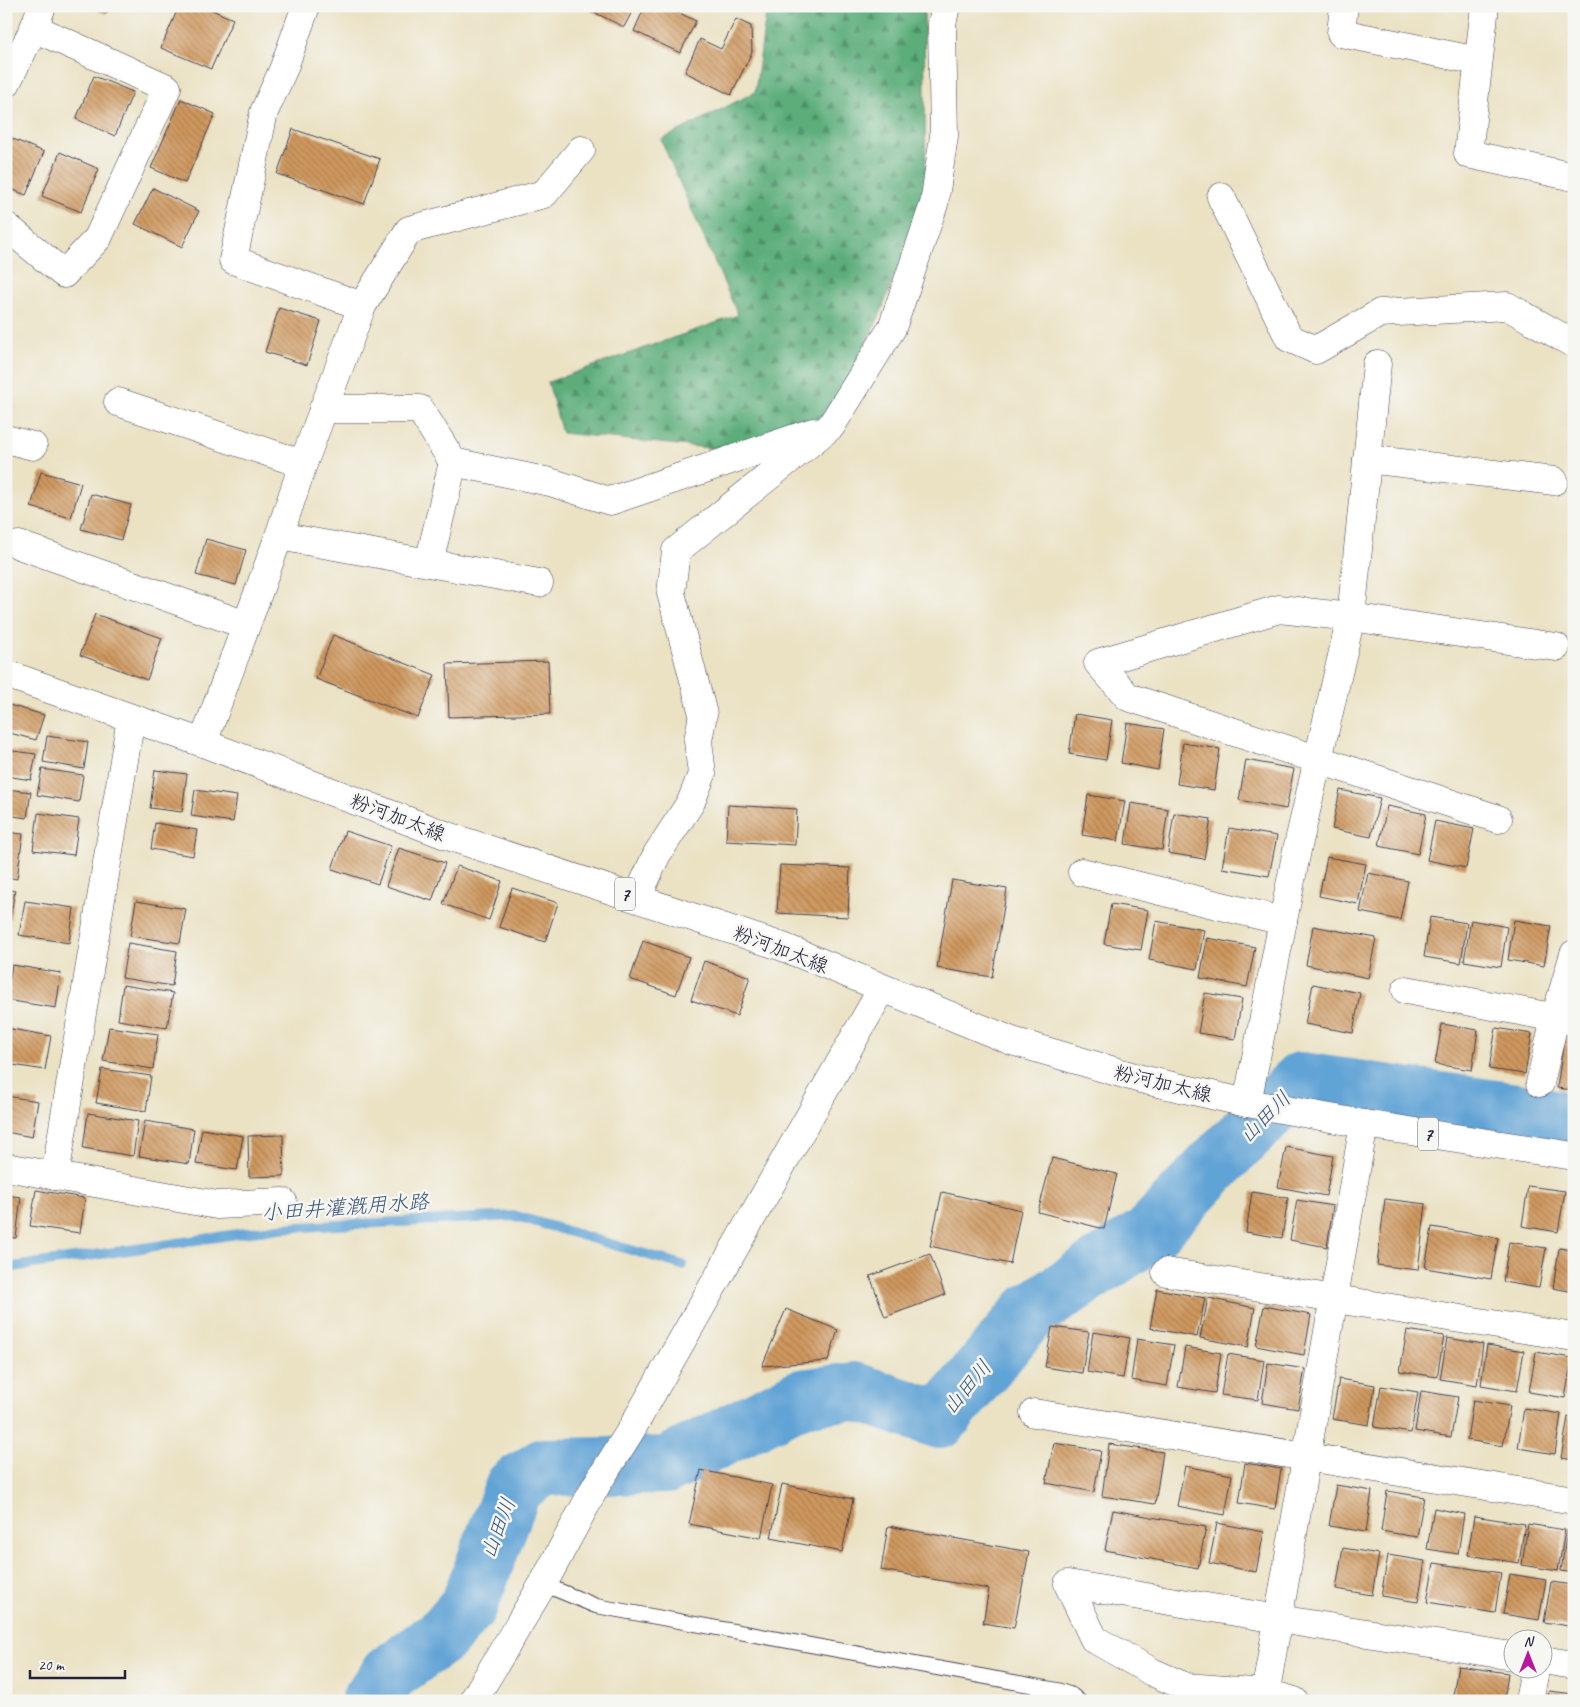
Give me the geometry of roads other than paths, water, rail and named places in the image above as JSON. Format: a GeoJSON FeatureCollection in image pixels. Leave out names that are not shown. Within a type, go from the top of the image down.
{"type":"FeatureCollection","features":[{"type":"Feature","properties":{"kind":"street"},"geometry":{"type":"LineString","coordinates":[[306,6],[283,70],[264,112],[233,260],[362,306]]}},
{"type":"Feature","properties":{"kind":"street"},"geometry":{"type":"LineString","coordinates":[[637,898],[657,854],[691,802],[702,774],[698,741],[704,714],[671,593],[676,550],[831,426],[892,328],[934,204],[944,136],[942,24],[946,6]]}},
{"type":"Feature","properties":{"kind":"street"},"geometry":{"type":"LineString","coordinates":[[1344,6],[1341,33],[1478,61]]}},
{"type":"Feature","properties":{"kind":"street"},"geometry":{"type":"LineString","coordinates":[[1485,6],[1468,154],[1574,177]]}},
{"type":"Feature","properties":{"kind":"street"},"geometry":{"type":"LineString","coordinates":[[6,84],[38,17],[167,88],[98,238],[64,274],[6,226]]}},
{"type":"Feature","properties":{"kind":"street"},"geometry":{"type":"LineString","coordinates":[[203,743],[362,306],[409,230],[544,194],[581,150]]}},
{"type":"Feature","properties":{"kind":"street"},"geometry":{"type":"LineString","coordinates":[[1221,197],[1289,338],[1316,350],[1380,313],[1507,306],[1574,344]]}},
{"type":"Feature","properties":{"kind":"street"},"geometry":{"type":"LineString","coordinates":[[1247,1104],[1297,850],[1351,617],[1377,364]]}},
{"type":"Feature","properties":{"kind":"street"},"geometry":{"type":"LineString","coordinates":[[118,402],[303,464]]}},
{"type":"Feature","properties":{"kind":"street"},"geometry":{"type":"LineString","coordinates":[[323,409],[420,409],[453,462],[429,563]]}},
{"type":"Feature","properties":{"kind":"street"},"geometry":{"type":"LineString","coordinates":[[453,462],[550,482],[610,501],[831,426]]}},
{"type":"Feature","properties":{"kind":"street"},"geometry":{"type":"LineString","coordinates":[[6,439],[33,446]]}},
{"type":"Feature","properties":{"kind":"street"},"geometry":{"type":"LineString","coordinates":[[1368,460],[1554,481]]}},
{"type":"Feature","properties":{"kind":"street"},"geometry":{"type":"LineString","coordinates":[[279,536],[539,583]]}},
{"type":"Feature","properties":{"kind":"street"},"geometry":{"type":"LineString","coordinates":[[19,545],[246,625]]}},
{"type":"Feature","properties":{"kind":"street"},"geometry":{"type":"LineString","coordinates":[[1498,819],[1128,698],[1098,663],[1279,609],[1351,617],[1556,647]]}},
{"type":"Feature","properties":{"kind":"street","name":"粉河加太線"},"geometry":{"type":"LineString","coordinates":[[6,674],[203,743],[448,836],[783,947],[1012,1041],[1141,1079],[1247,1104],[1574,1156]]}},
{"type":"Feature","properties":{"kind":"street"},"geometry":{"type":"LineString","coordinates":[[55,1176],[131,718]]}},
{"type":"Feature","properties":{"kind":"street"},"geometry":{"type":"LineString","coordinates":[[1082,872],[1283,921]]}},
{"type":"Feature","properties":{"kind":"street"},"geometry":{"type":"LineString","coordinates":[[1540,1083],[1564,1020],[1574,954]]}},
{"type":"Feature","properties":{"kind":"street"},"geometry":{"type":"LineString","coordinates":[[473,1701],[543,1584],[597,1484],[631,1430],[882,989]]}},
{"type":"Feature","properties":{"kind":"street"},"geometry":{"type":"LineString","coordinates":[[1406,990],[1564,1020]]}},
{"type":"Feature","properties":{"kind":"street"},"geometry":{"type":"LineString","coordinates":[[1265,1697],[1364,1124]]}},
{"type":"Feature","properties":{"kind":"street"},"geometry":{"type":"LineString","coordinates":[[6,1167],[217,1205],[283,1202]]}},
{"type":"Feature","properties":{"kind":"street"},"geometry":{"type":"LineString","coordinates":[[1166,1272],[1574,1336]]}},
{"type":"Feature","properties":{"kind":"street"},"geometry":{"type":"LineString","coordinates":[[1034,1412],[1574,1500]]}},
{"type":"Feature","properties":{"kind":"street"},"geometry":{"type":"LineString","coordinates":[[1294,1701],[1186,1687],[1152,1672],[1094,1639],[1068,1584],[1278,1620],[1502,1654]]}},
{"type":"Feature","properties":{"kind":"street"},"geometry":{"type":"LineString","coordinates":[[1552,1662],[1574,1665]]}},
{"type":"Feature","properties":{"kind":"street"},"geometry":{"type":"LineString","coordinates":[[1529,1701],[1533,1680]]}},
{"type":"Feature","properties":{"kind":"lane"},"geometry":{"type":"LineString","coordinates":[[543,1584],[596,1606],[1057,1690],[1072,1695],[1079,1701]]}},
{"type":"Feature","properties":{"kind":"waterway","name":"山田川"},"geometry":{"type":"LineString","coordinates":[[370,1701],[390,1673],[443,1635],[469,1605],[514,1486],[544,1467],[667,1465],[801,1398],[854,1391],[940,1420],[1030,1312],[1149,1234],[1226,1153],[1301,1081],[1574,1122]]}},
{"type":"Feature","properties":{"kind":"waterway","name":"小田井灌漑用水路"},"geometry":{"type":"LineString","coordinates":[[6,1268],[279,1228],[516,1216],[682,1265]]}}]}
